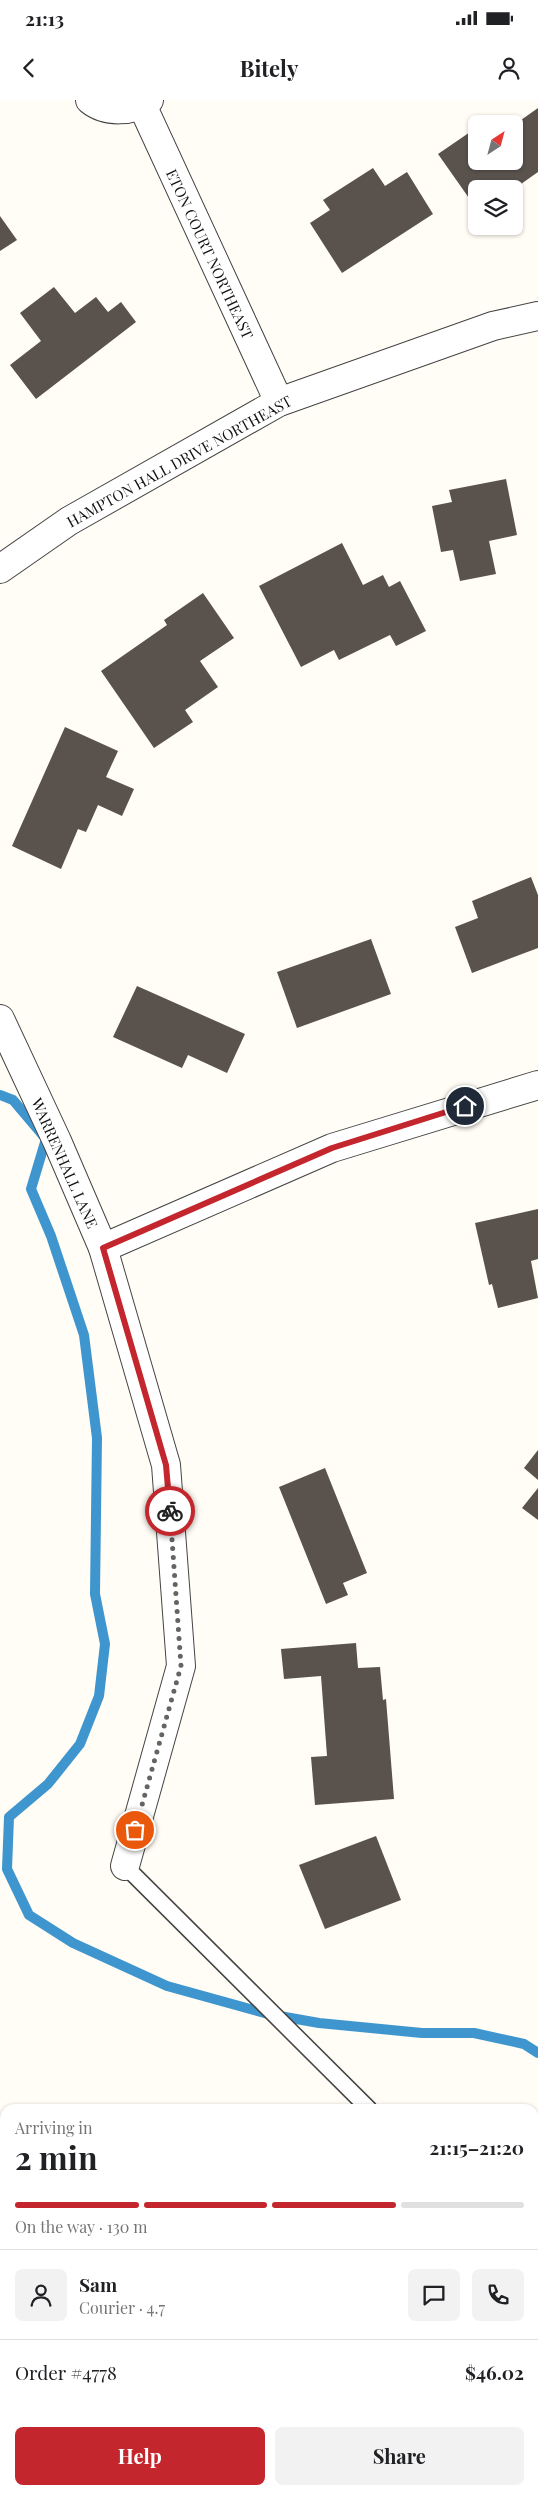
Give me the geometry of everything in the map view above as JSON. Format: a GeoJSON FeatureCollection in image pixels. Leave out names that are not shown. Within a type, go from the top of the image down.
{"type":"FeatureCollection","features":[{"type":"Feature","properties":{"kind":"street","name":"ETON COURT NORTHEAST"},"geometry":{"type":"LineString","coordinates":[[90,100],[110,109],[126,110],[145,103],[279,402]]}},
{"type":"Feature","properties":{"kind":"street","name":"HAMPTON HALL DRIVE NORTHEAST"},"geometry":{"type":"LineString","coordinates":[[0,569],[69,521],[279,402],[493,326],[538,316]]}},
{"type":"Feature","properties":{"kind":"street","name":"WARRENHALL LANE"},"geometry":{"type":"LineString","coordinates":[[0,1019],[57,1141],[103,1248],[166,1465],[181,1666],[125,1866]]}},
{"type":"Feature","properties":{"kind":"street"},"geometry":{"type":"LineString","coordinates":[[103,1248],[332,1148],[538,1084]]}},
{"type":"Feature","properties":{"kind":"lane"},"geometry":{"type":"LineString","coordinates":[[125,1866],[364,2104]]}},
{"type":"Feature","properties":{"kind":"building"},"geometry":{"type":"Polygon","coordinates":[[[538,108],[538,172],[523,183],[523,180],[468,180],[468,197],[438,154],[468,133],[468,170],[523,170],[523,119],[538,108]]]}},
{"type":"Feature","properties":{"kind":"building"},"geometry":{"type":"Polygon","coordinates":[[[373,168],[385,186],[407,172],[433,214],[342,273],[310,223],[330,210],[323,200],[373,168]]]}},
{"type":"Feature","properties":{"kind":"building"},"geometry":{"type":"Polygon","coordinates":[[[0,216],[17,240],[0,251],[0,216]]]}},
{"type":"Feature","properties":{"kind":"building"},"geometry":{"type":"Polygon","coordinates":[[[54,287],[75,313],[96,297],[108,312],[121,302],[136,322],[36,399],[10,365],[41,341],[20,313],[54,287]]]}},
{"type":"Feature","properties":{"kind":"building"},"geometry":{"type":"Polygon","coordinates":[[[506,479],[517,535],[489,541],[496,574],[460,581],[453,550],[441,552],[432,506],[452,502],[449,490],[506,479]]]}},
{"type":"Feature","properties":{"kind":"building"},"geometry":{"type":"Polygon","coordinates":[[[342,543],[363,585],[383,575],[389,587],[400,581],[426,631],[396,646],[390,635],[339,660],[334,650],[301,667],[259,586],[342,543]]]}},
{"type":"Feature","properties":{"kind":"building"},"geometry":{"type":"Polygon","coordinates":[[[203,593],[234,638],[200,661],[218,687],[185,710],[193,722],[154,748],[101,671],[167,625],[164,620],[203,593]]]}},
{"type":"Feature","properties":{"kind":"building"},"geometry":{"type":"Polygon","coordinates":[[[65,727],[118,751],[106,777],[134,789],[122,816],[98,805],[86,832],[78,829],[61,869],[12,846],[65,727]]]}},
{"type":"Feature","properties":{"kind":"building"},"geometry":{"type":"Polygon","coordinates":[[[531,877],[538,895],[538,948],[472,973],[455,927],[478,918],[472,901],[531,877]]]}},
{"type":"Feature","properties":{"kind":"building"},"geometry":{"type":"Polygon","coordinates":[[[371,939],[391,994],[297,1028],[277,972],[371,939]]]}},
{"type":"Feature","properties":{"kind":"building"},"geometry":{"type":"Polygon","coordinates":[[[137,986],[245,1034],[227,1073],[188,1055],[182,1068],[113,1037],[137,986]]]}},
{"type":"Feature","properties":{"kind":"building"},"geometry":{"type":"Polygon","coordinates":[[[538,1209],[538,1259],[531,1261],[538,1298],[498,1308],[492,1284],[489,1285],[475,1223],[538,1209]]]}},
{"type":"Feature","properties":{"kind":"building"},"geometry":{"type":"Polygon","coordinates":[[[538,1450],[538,1480],[524,1468],[538,1450]]]}},
{"type":"Feature","properties":{"kind":"building"},"geometry":{"type":"Polygon","coordinates":[[[325,1468],[367,1573],[343,1583],[348,1595],[326,1604],[279,1487],[325,1468]]]}},
{"type":"Feature","properties":{"kind":"building"},"geometry":{"type":"Polygon","coordinates":[[[538,1488],[538,1520],[522,1508],[538,1488]]]}},
{"type":"Feature","properties":{"kind":"building"},"geometry":{"type":"Polygon","coordinates":[[[356,1643],[358,1668],[380,1667],[383,1700],[386,1699],[394,1799],[315,1805],[311,1757],[327,1756],[321,1676],[284,1679],[281,1649],[356,1643]]]}},
{"type":"Feature","properties":{"kind":"building"},"geometry":{"type":"Polygon","coordinates":[[[376,1836],[401,1900],[325,1929],[299,1865],[376,1836]]]}},
{"type":"Feature","properties":{"kind":"waterway"},"geometry":{"type":"LineString","coordinates":[[0,1095],[13,1100],[46,1139],[31,1189],[51,1236],[84,1335],[97,1438],[95,1594],[105,1644],[99,1696],[80,1744],[48,1784],[9,1817],[7,1869],[29,1915],[73,1943],[167,1986],[268,2014],[319,2023],[422,2033],[474,2033],[524,2044],[538,2053]]}},
{"type":"Feature","properties":{"kind":"way so far"},"geometry":{"type":"LineString","coordinates":[[135,1830],[181,1666],[170,1511]]}},
{"type":"Feature","properties":{"kind":"route"},"geometry":{"type":"LineString","coordinates":[[170,1511],[166,1465],[103,1248],[332,1148],[465,1106]]}}]}
